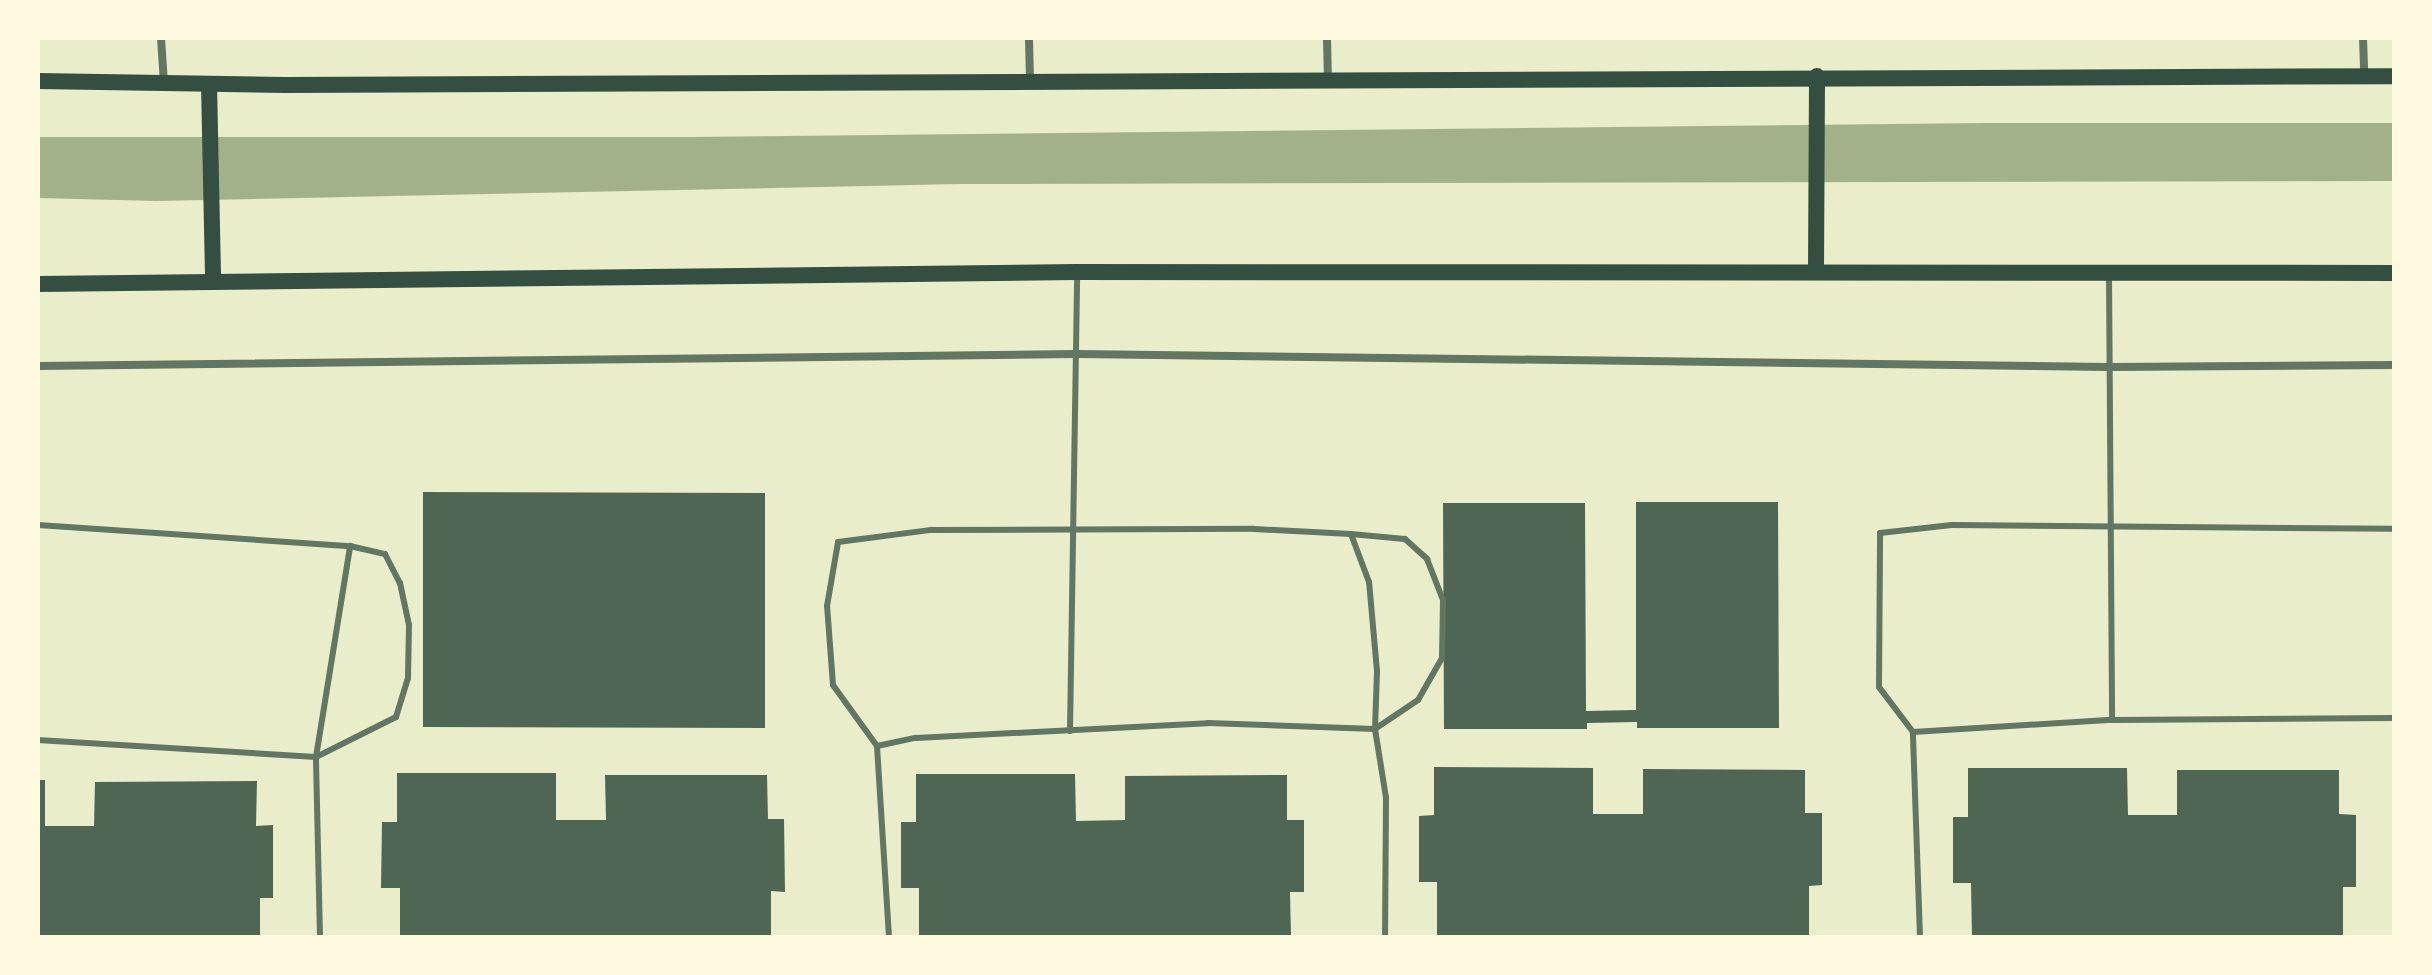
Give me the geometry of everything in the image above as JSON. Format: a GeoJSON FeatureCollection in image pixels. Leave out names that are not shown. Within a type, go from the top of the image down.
{"type":"FeatureCollection","features":[{"type":"Feature","properties":{"kind":"main road"},"geometry":{"type":"LineString","coordinates":[[38,81],[209,84],[1328,82],[1817,76],[2394,76]]}},
{"type":"Feature","properties":{"kind":"main road"},"geometry":{"type":"LineString","coordinates":[[1816,270],[1817,76]]}},
{"type":"Feature","properties":{"kind":"main road"},"geometry":{"type":"LineString","coordinates":[[209,84],[213,279]]}},
{"type":"Feature","properties":{"kind":"main road"},"geometry":{"type":"LineString","coordinates":[[38,284],[213,279],[1077,272],[1816,270],[2109,275],[2394,273]]}},
{"type":"Feature","properties":{"kind":"street"},"geometry":{"type":"LineString","coordinates":[[161,38],[164,83]]}},
{"type":"Feature","properties":{"kind":"street"},"geometry":{"type":"LineString","coordinates":[[1029,38],[1030,82]]}},
{"type":"Feature","properties":{"kind":"street"},"geometry":{"type":"LineString","coordinates":[[1327,38],[1328,82]]}},
{"type":"Feature","properties":{"kind":"street"},"geometry":{"type":"LineString","coordinates":[[2363,38],[2364,76]]}},
{"type":"Feature","properties":{"kind":"street"},"geometry":{"type":"LineString","coordinates":[[38,366],[1077,354],[2109,367],[2394,365]]}},
{"type":"Feature","properties":{"kind":"lane"},"geometry":{"type":"LineString","coordinates":[[1070,731],[1077,272]]}},
{"type":"Feature","properties":{"kind":"lane"},"geometry":{"type":"LineString","coordinates":[[2109,275],[2112,720]]}},
{"type":"Feature","properties":{"kind":"lane"},"geometry":{"type":"LineString","coordinates":[[38,525],[350,546],[385,554],[400,583],[409,625],[408,678],[396,717],[316,757],[38,740]]}},
{"type":"Feature","properties":{"kind":"lane"},"geometry":{"type":"LineString","coordinates":[[1920,937],[1913,732],[1879,687],[1880,533],[1952,525],[2394,529]]}},
{"type":"Feature","properties":{"kind":"lane"},"geometry":{"type":"LineString","coordinates":[[877,746],[916,738],[1208,723],[1375,729],[1418,700],[1442,658],[1443,600],[1427,559],[1405,539],[1351,534],[931,530],[838,542],[827,606],[833,685],[877,746],[889,937]]}},
{"type":"Feature","properties":{"kind":"lane"},"geometry":{"type":"LineString","coordinates":[[1351,534],[1369,582],[1377,671],[1375,729],[1386,798],[1385,937]]}},
{"type":"Feature","properties":{"kind":"lane"},"geometry":{"type":"LineString","coordinates":[[320,937],[316,757],[350,546]]}},
{"type":"Feature","properties":{"kind":"lane"},"geometry":{"type":"LineString","coordinates":[[1913,732],[2112,720],[2394,718]]}},
{"type":"Feature","properties":{"kind":"shaded area"},"geometry":{"type":"Polygon","coordinates":[[[1984,123],[2394,123],[2394,181],[959,184],[156,201],[38,198],[38,137],[691,137],[1984,123]]]}},
{"type":"Feature","properties":{"kind":"building"},"geometry":{"type":"Polygon","coordinates":[[[423,492],[765,493],[765,728],[423,727],[423,492]]]}},
{"type":"Feature","properties":{"kind":"building"},"geometry":{"type":"Polygon","coordinates":[[[1636,502],[1778,502],[1779,728],[1637,728],[1637,722],[1587,723],[1587,729],[1444,729],[1443,503],[1585,503],[1586,711],[1636,710],[1636,502]]]}},
{"type":"Feature","properties":{"kind":"building"},"geometry":{"type":"Polygon","coordinates":[[[1434,767],[1593,768],[1593,814],[1643,814],[1643,769],[1805,770],[1805,813],[1822,813],[1822,885],[1809,886],[1809,937],[1437,937],[1437,882],[1419,882],[1419,816],[1434,815],[1434,767]]]}},
{"type":"Feature","properties":{"kind":"building"},"geometry":{"type":"Polygon","coordinates":[[[1968,768],[2127,768],[2128,815],[2177,815],[2177,770],[2339,770],[2339,814],[2356,815],[2356,887],[2343,887],[2343,937],[1972,937],[1971,883],[1953,883],[1953,817],[1968,817],[1968,768]]]}},
{"type":"Feature","properties":{"kind":"building"},"geometry":{"type":"Polygon","coordinates":[[[397,773],[556,773],[556,820],[606,820],[605,775],[767,775],[768,819],[784,819],[785,892],[771,891],[771,937],[400,937],[400,888],[381,888],[382,822],[397,822],[397,773]]]}},
{"type":"Feature","properties":{"kind":"building"},"geometry":{"type":"Polygon","coordinates":[[[916,774],[1075,774],[1076,821],[1125,820],[1125,776],[1287,775],[1287,820],[1304,820],[1304,892],[1290,892],[1291,937],[919,937],[919,888],[901,888],[901,822],[916,822],[916,774]]]}},
{"type":"Feature","properties":{"kind":"building"},"geometry":{"type":"Polygon","coordinates":[[[38,780],[45,780],[45,826],[94,826],[95,782],[257,781],[256,826],[273,825],[273,898],[260,898],[260,937],[38,937],[38,780]]]}}]}
